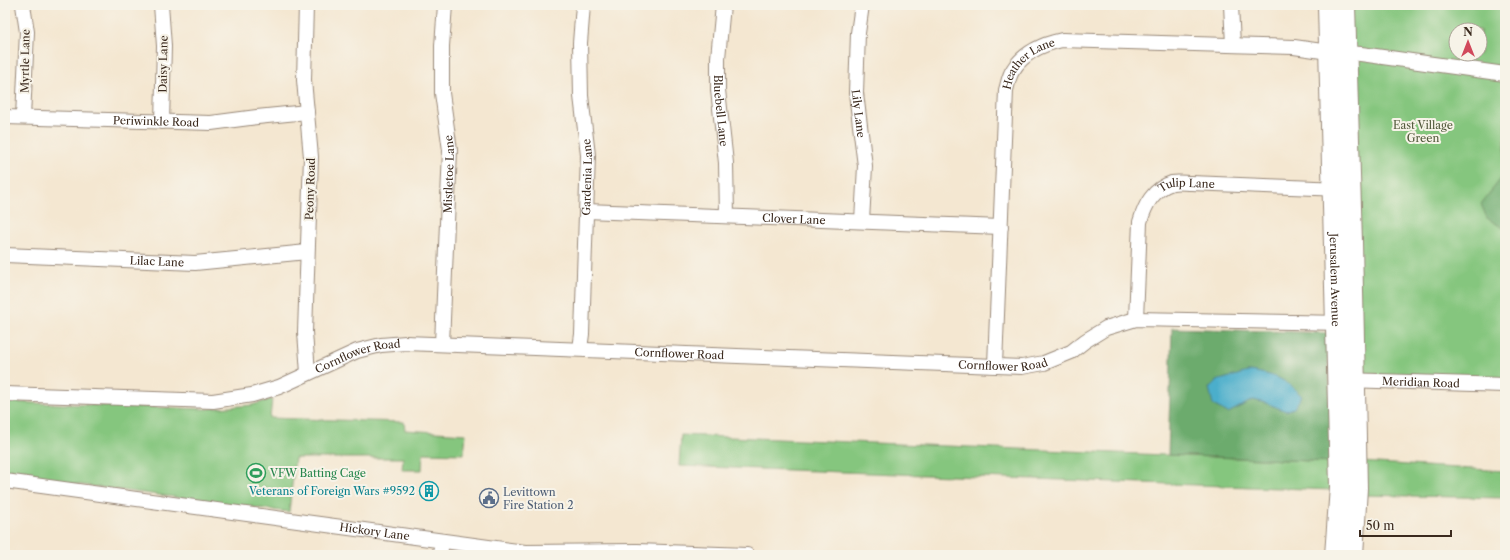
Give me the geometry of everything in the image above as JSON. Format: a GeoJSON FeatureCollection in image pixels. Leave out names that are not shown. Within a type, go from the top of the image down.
{"type":"FeatureCollection","features":[{"type":"Feature","properties":{"kind":"main road","name":"Jerusalem Avenue"},"geometry":{"type":"LineString","coordinates":[[1328,5],[1337,53],[1346,380],[1357,488],[1353,555]]}},
{"type":"Feature","properties":{"kind":"main road","name":"Jerusalem Avenue"},"geometry":{"type":"LineString","coordinates":[[1337,53],[1345,5]]}},
{"type":"Feature","properties":{"kind":"main road","name":"Jerusalem Avenue"},"geometry":{"type":"LineString","coordinates":[[1335,555],[1346,380]]}},
{"type":"Feature","properties":{"kind":"street","name":"Myrtle Lane"},"geometry":{"type":"LineString","coordinates":[[23,5],[26,32],[24,117]]}},
{"type":"Feature","properties":{"kind":"street","name":"Daisy Lane"},"geometry":{"type":"LineString","coordinates":[[161,5],[164,46],[162,122]]}},
{"type":"Feature","properties":{"kind":"street","name":"Peony Road"},"geometry":{"type":"LineString","coordinates":[[306,5],[304,80],[311,157],[305,332],[308,373]]}},
{"type":"Feature","properties":{"kind":"street","name":"Mistletoe Lane"},"geometry":{"type":"LineString","coordinates":[[442,344],[450,150],[442,93],[442,46],[445,5]]}},
{"type":"Feature","properties":{"kind":"street","name":"Gardenia Lane"},"geometry":{"type":"LineString","coordinates":[[580,349],[582,334],[588,156],[581,96],[580,43],[583,5]]}},
{"type":"Feature","properties":{"kind":"street","name":"Bluebell Lane"},"geometry":{"type":"LineString","coordinates":[[723,5],[718,58],[718,90],[726,163],[727,216]]}},
{"type":"Feature","properties":{"kind":"street","name":"Lily Lane"},"geometry":{"type":"LineString","coordinates":[[862,5],[858,33],[856,93],[865,166],[862,221]]}},
{"type":"Feature","properties":{"kind":"street"},"geometry":{"type":"LineString","coordinates":[[1231,5],[1233,45]]}},
{"type":"Feature","properties":{"kind":"street","name":"Heather Lane"},"geometry":{"type":"LineString","coordinates":[[995,365],[1006,90],[1012,70],[1024,56],[1045,43],[1062,40],[1294,47],[1337,53]]}},
{"type":"Feature","properties":{"kind":"street"},"geometry":{"type":"LineString","coordinates":[[1337,53],[1361,54],[1505,74]]}},
{"type":"Feature","properties":{"kind":"street","name":"Periwinkle Road"},"geometry":{"type":"LineString","coordinates":[[5,117],[211,123],[307,112]]}},
{"type":"Feature","properties":{"kind":"street","name":"Tulip Lane"},"geometry":{"type":"LineString","coordinates":[[1136,319],[1140,222],[1144,208],[1157,191],[1173,183],[1341,189]]}},
{"type":"Feature","properties":{"kind":"street","name":"Clover Lane"},"geometry":{"type":"LineString","coordinates":[[586,211],[862,221],[1001,228]]}},
{"type":"Feature","properties":{"kind":"street","name":"Lilac Lane"},"geometry":{"type":"LineString","coordinates":[[5,255],[195,263],[307,252]]}},
{"type":"Feature","properties":{"kind":"street","name":"Cornflower Road"},"geometry":{"type":"LineString","coordinates":[[5,394],[213,401],[252,395],[279,387],[357,351],[381,345],[406,343],[1022,367],[1044,363],[1071,352],[1106,328],[1136,319],[1344,323]]}},
{"type":"Feature","properties":{"kind":"street","name":"Meridian Road"},"geometry":{"type":"LineString","coordinates":[[1346,380],[1505,385]]}},
{"type":"Feature","properties":{"kind":"street","name":"Hickory Lane"},"geometry":{"type":"LineString","coordinates":[[5,481],[525,552],[584,553],[637,551],[747,555]]}},
{"type":"Feature","properties":{"kind":"street"},"geometry":{"type":"LineString","coordinates":[[439,555],[443,541]]}},
{"type":"Feature","properties":{"kind":"green space","name":"East Village Green"},"geometry":{"type":"Polygon","coordinates":[[[1338,5],[1505,5],[1505,385],[1346,380],[1338,5]]]}},
{"type":"Feature","properties":{"kind":"green space"},"geometry":{"type":"Polygon","coordinates":[[[1503,176],[1505,176],[1505,226],[1503,228],[1487,218],[1481,204],[1503,176]]]}},
{"type":"Feature","properties":{"kind":"green space"},"geometry":{"type":"Polygon","coordinates":[[[1172,328],[1327,333],[1334,462],[1168,455],[1172,328]]]}},
{"type":"Feature","properties":{"kind":"green space"},"geometry":{"type":"Polygon","coordinates":[[[272,399],[270,418],[404,422],[405,430],[466,434],[464,454],[423,453],[422,470],[402,470],[403,458],[295,458],[289,512],[5,475],[5,402],[206,409],[252,405],[272,399]]]}},
{"type":"Feature","properties":{"kind":"green space"},"geometry":{"type":"Polygon","coordinates":[[[681,435],[1334,462],[1333,490],[679,466],[681,435]]]}},
{"type":"Feature","properties":{"kind":"green space"},"geometry":{"type":"Polygon","coordinates":[[[1361,462],[1505,471],[1505,498],[1360,495],[1361,462]]]}},
{"type":"Feature","properties":{"kind":"water"},"geometry":{"type":"Polygon","coordinates":[[[1251,371],[1279,378],[1302,396],[1294,408],[1286,411],[1266,403],[1253,400],[1228,413],[1213,405],[1209,388],[1216,381],[1251,371]]]}},
{"type":"Feature","properties":{"kind":"place","name":"VFW Batting Cage"},"geometry":{"type":"Point","coordinates":[256,473]}},
{"type":"Feature","properties":{"kind":"place","name":"Veterans of Foreign Wars #9592"},"geometry":{"type":"Point","coordinates":[429,491]}},
{"type":"Feature","properties":{"kind":"place","name":"Levittown Fire Station 2"},"geometry":{"type":"Point","coordinates":[489,498]}}]}
